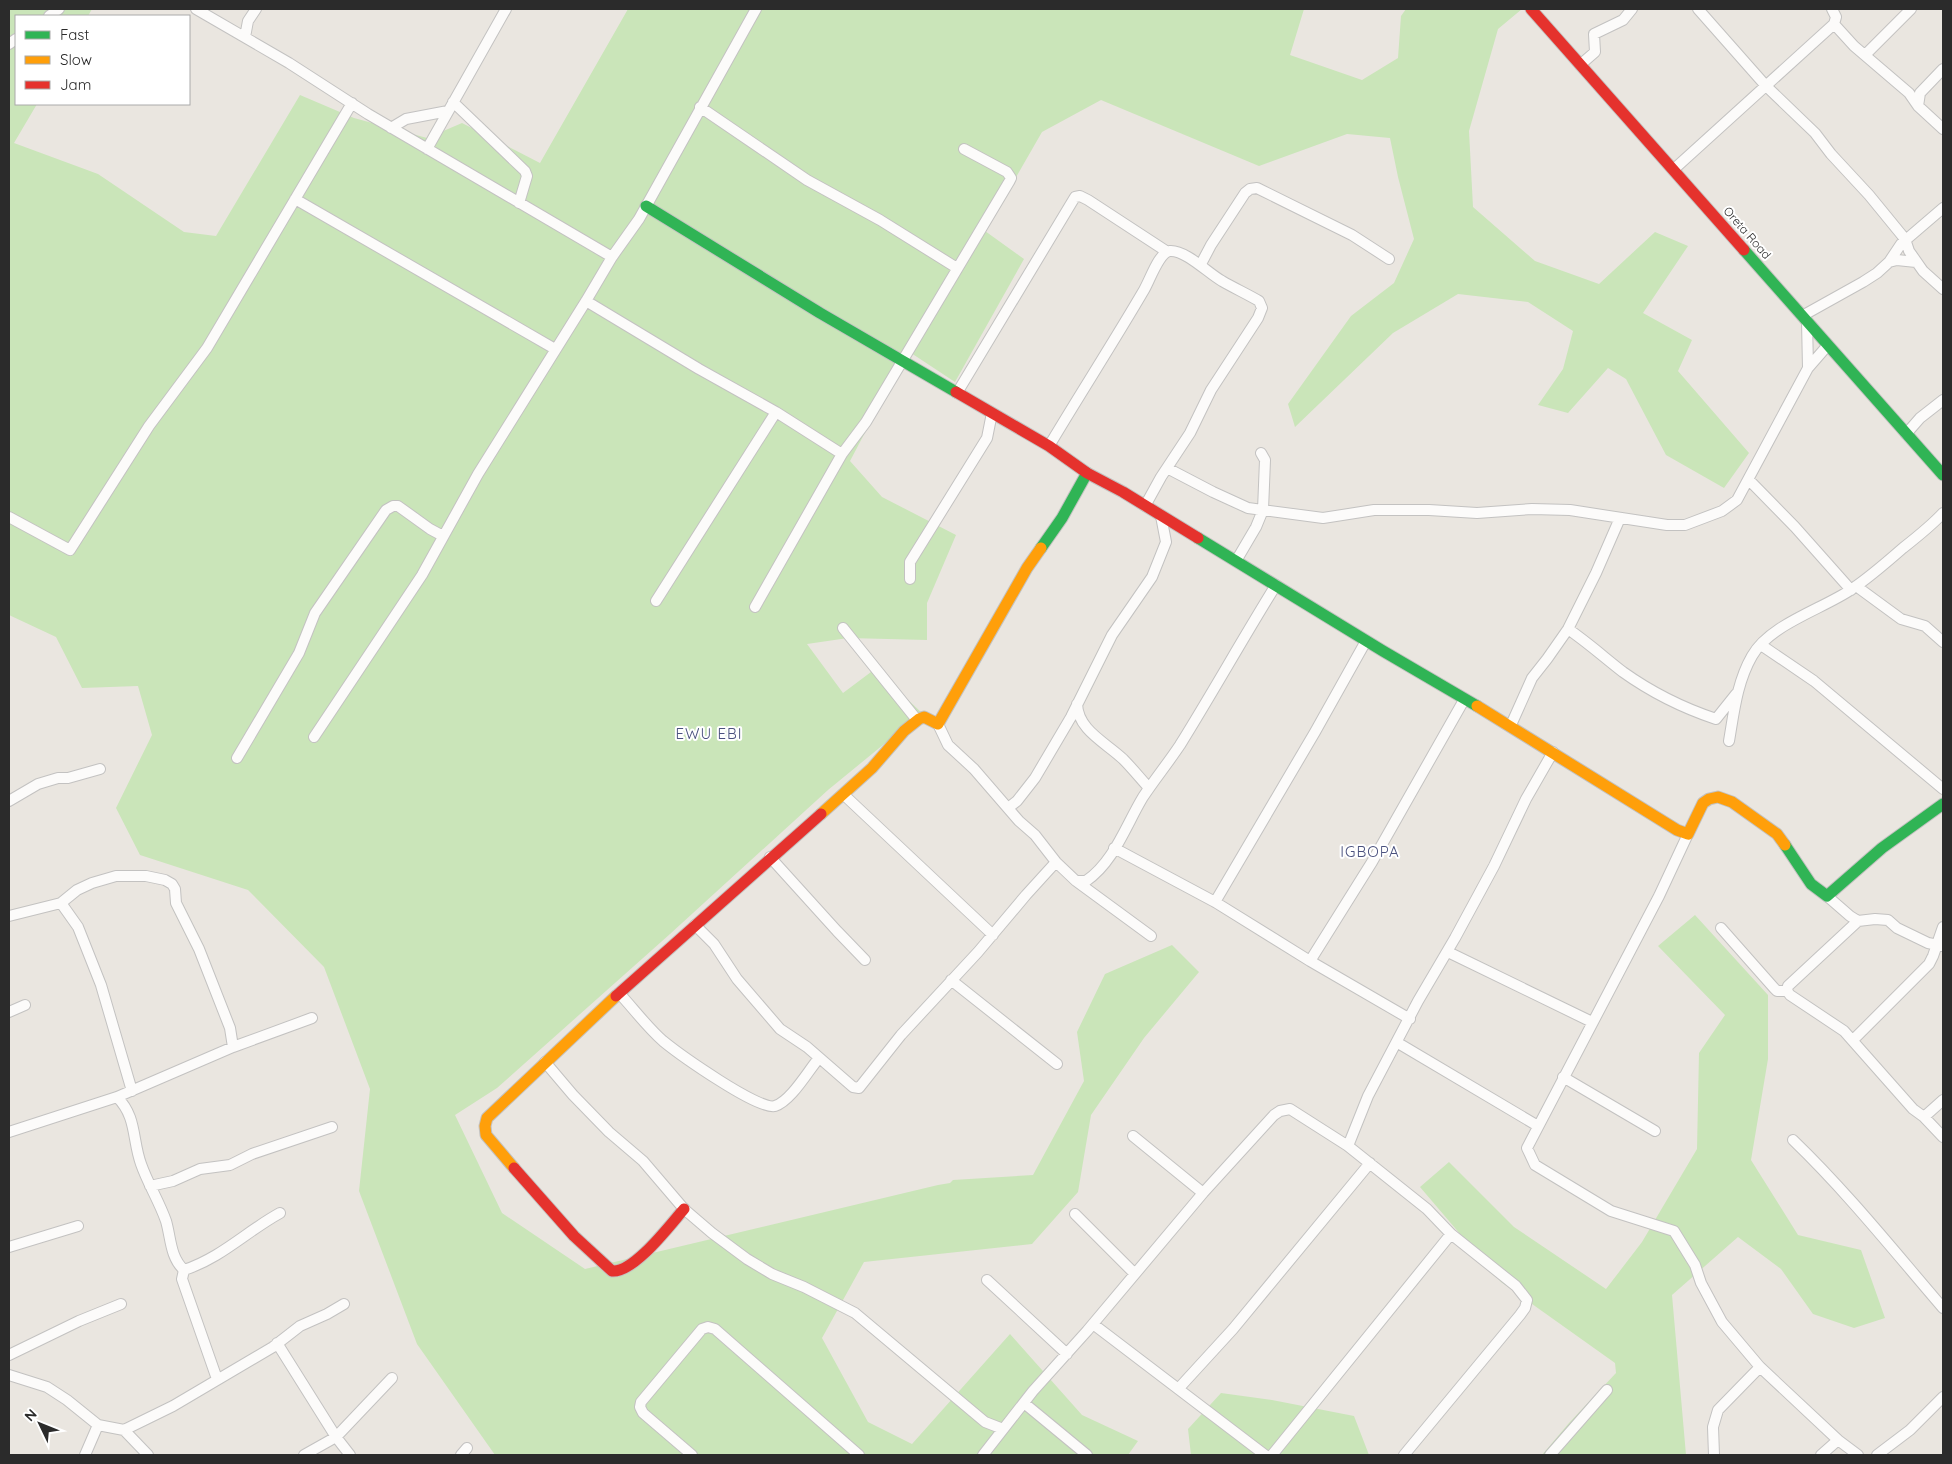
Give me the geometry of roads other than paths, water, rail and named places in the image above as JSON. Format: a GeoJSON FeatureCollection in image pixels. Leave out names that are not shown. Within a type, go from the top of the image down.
{"type":"FeatureCollection","features":[{"type":"Feature","properties":{"kind":"street"},"geometry":{"type":"LineString","coordinates":[[196,9],[245,37],[391,128],[612,256]]}},
{"type":"Feature","properties":{"kind":"street"},"geometry":{"type":"LineString","coordinates":[[245,37],[248,21],[256,9]]}},
{"type":"Feature","properties":{"kind":"street"},"geometry":{"type":"LineString","coordinates":[[427,149],[506,9]]}},
{"type":"Feature","properties":{"kind":"street"},"geometry":{"type":"LineString","coordinates":[[314,737],[412,591],[478,474],[612,256],[639,219],[756,9]]}},
{"type":"Feature","properties":{"kind":"street","name":"Oreta Road"},"geometry":{"type":"LineString","coordinates":[[1531,9],[1943,475]]}},
{"type":"Feature","properties":{"kind":"street"},"geometry":{"type":"LineString","coordinates":[[1580,65],[1594,52],[1594,34],[1623,20],[1632,9]]}},
{"type":"Feature","properties":{"kind":"street"},"geometry":{"type":"LineString","coordinates":[[1698,9],[1766,86],[1815,133],[1905,240],[1909,251],[1923,271],[1943,289]]}},
{"type":"Feature","properties":{"kind":"street"},"geometry":{"type":"LineString","coordinates":[[1673,170],[1834,24],[1836,17],[1832,9]]}},
{"type":"Feature","properties":{"kind":"street"},"geometry":{"type":"LineString","coordinates":[[1865,55],[1910,9]]}},
{"type":"Feature","properties":{"kind":"street"},"geometry":{"type":"LineString","coordinates":[[1834,24],[1865,55],[1915,93],[1918,106],[1943,129]]}},
{"type":"Feature","properties":{"kind":"street"},"geometry":{"type":"LineString","coordinates":[[1915,93],[1943,69]]}},
{"type":"Feature","properties":{"kind":"street"},"geometry":{"type":"LineString","coordinates":[[9,517],[70,550],[149,426],[207,348],[352,103]]}},
{"type":"Feature","properties":{"kind":"street"},"geometry":{"type":"LineString","coordinates":[[391,128],[406,119],[450,106]]}},
{"type":"Feature","properties":{"kind":"street"},"geometry":{"type":"LineString","coordinates":[[450,106],[525,171],[527,176],[519,203]]}},
{"type":"Feature","properties":{"kind":"street"},"geometry":{"type":"LineString","coordinates":[[700,107],[807,180],[880,220],[957,268]]}},
{"type":"Feature","properties":{"kind":"street"},"geometry":{"type":"LineString","coordinates":[[755,607],[842,454],[866,422],[1011,178],[1007,172],[964,149]]}},
{"type":"Feature","properties":{"kind":"street"},"geometry":{"type":"LineString","coordinates":[[1201,264],[1211,245],[1245,193],[1250,189],[1257,188],[1352,235],[1389,259]]}},
{"type":"Feature","properties":{"kind":"street"},"geometry":{"type":"LineString","coordinates":[[957,393],[1075,197],[1080,196],[1088,200],[1166,251],[1174,250],[1201,264],[1220,280],[1259,301],[1262,308],[1258,318],[1211,390],[1190,433],[1145,506]]}},
{"type":"Feature","properties":{"kind":"street"},"geometry":{"type":"LineString","coordinates":[[296,199],[555,349]]}},
{"type":"Feature","properties":{"kind":"street"},"geometry":{"type":"LineString","coordinates":[[646,206],[820,313],[1049,446],[1087,473],[1101,479],[1464,700],[1511,725],[1669,826],[1688,834]]}},
{"type":"Feature","properties":{"kind":"street"},"geometry":{"type":"LineString","coordinates":[[1808,368],[1804,319],[1863,282],[1889,262],[1905,240],[1943,208]]}},
{"type":"Feature","properties":{"kind":"street"},"geometry":{"type":"LineString","coordinates":[[1184,256],[1195,254],[1211,245]]}},
{"type":"Feature","properties":{"kind":"street"},"geometry":{"type":"LineString","coordinates":[[1049,446],[1152,277],[1158,261],[1166,251]]}},
{"type":"Feature","properties":{"kind":"street"},"geometry":{"type":"LineString","coordinates":[[1889,262],[1897,260],[1916,262]]}},
{"type":"Feature","properties":{"kind":"street"},"geometry":{"type":"LineString","coordinates":[[586,301],[699,369],[776,412],[842,454]]}},
{"type":"Feature","properties":{"kind":"street"},"geometry":{"type":"LineString","coordinates":[[1167,468],[1248,508],[1323,518],[1374,510],[1429,510],[1477,513],[1532,509],[1570,510],[1667,526],[1685,525],[1722,511],[1738,500],[1808,368],[1828,345]]}},
{"type":"Feature","properties":{"kind":"street"},"geometry":{"type":"LineString","coordinates":[[1906,434],[1920,418],[1943,400]]}},
{"type":"Feature","properties":{"kind":"street"},"geometry":{"type":"LineString","coordinates":[[656,601],[776,412]]}},
{"type":"Feature","properties":{"kind":"street"},"geometry":{"type":"LineString","coordinates":[[910,579],[910,562],[986,438],[992,414]]}},
{"type":"Feature","properties":{"kind":"street"},"geometry":{"type":"LineString","coordinates":[[1236,561],[1256,527],[1263,510],[1265,460],[1261,453]]}},
{"type":"Feature","properties":{"kind":"street"},"geometry":{"type":"LineString","coordinates":[[938,724],[1027,568],[1062,518],[1087,473]]}},
{"type":"Feature","properties":{"kind":"street"},"geometry":{"type":"LineString","coordinates":[[1749,480],[1854,588],[1901,619],[1925,626],[1943,642]]}},
{"type":"Feature","properties":{"kind":"street"},"geometry":{"type":"LineString","coordinates":[[237,758],[299,653],[315,613],[386,510],[393,506],[398,506],[430,529],[444,536]]}},
{"type":"Feature","properties":{"kind":"street"},"geometry":{"type":"LineString","coordinates":[[1729,741],[1738,692],[1752,656],[1761,645],[1800,616],[1830,603],[1854,588],[1943,513]]}},
{"type":"Feature","properties":{"kind":"street"},"geometry":{"type":"LineString","coordinates":[[1160,516],[1166,542]]}},
{"type":"Feature","properties":{"kind":"street"},"geometry":{"type":"LineString","coordinates":[[1511,725],[1532,678],[1548,659],[1568,629],[1596,573],[1620,518]]}},
{"type":"Feature","properties":{"kind":"street"},"geometry":{"type":"LineString","coordinates":[[1008,808],[1017,801],[1035,778],[1070,717],[1112,635],[1152,577],[1166,542],[1181,529]]}},
{"type":"Feature","properties":{"kind":"street"},"geometry":{"type":"LineString","coordinates":[[1076,881],[1086,881],[1097,873],[1114,848],[1149,788],[1181,743],[1237,647],[1276,586]]}},
{"type":"Feature","properties":{"kind":"street"},"geometry":{"type":"LineString","coordinates":[[843,628],[917,720]]}},
{"type":"Feature","properties":{"kind":"street"},"geometry":{"type":"LineString","coordinates":[[1568,629],[1589,643],[1624,672],[1665,697],[1696,712],[1716,719],[1738,692]]}},
{"type":"Feature","properties":{"kind":"street"},"geometry":{"type":"LineString","coordinates":[[1215,902],[1366,641]]}},
{"type":"Feature","properties":{"kind":"street"},"geometry":{"type":"LineString","coordinates":[[1761,645],[1814,681],[1943,789]]}},
{"type":"Feature","properties":{"kind":"street"},"geometry":{"type":"LineString","coordinates":[[1310,961],[1372,862],[1464,700]]}},
{"type":"Feature","properties":{"kind":"street"},"geometry":{"type":"LineString","coordinates":[[1077,703],[1078,717],[1123,758],[1149,788]]}},
{"type":"Feature","properties":{"kind":"street"},"geometry":{"type":"LineString","coordinates":[[684,1209],[665,1232],[627,1268],[612,1271],[574,1236],[486,1135],[485,1126],[487,1118],[619,993],[872,768],[893,743],[917,720],[926,717],[938,724],[948,745],[974,769],[1008,808],[1035,835],[1056,862],[1076,881],[1151,936]]}},
{"type":"Feature","properties":{"kind":"street"},"geometry":{"type":"LineString","coordinates":[[1348,1146],[1368,1096],[1448,952],[1494,866],[1526,799],[1553,752]]}},
{"type":"Feature","properties":{"kind":"street"},"geometry":{"type":"LineString","coordinates":[[9,801],[38,784],[100,769]]}},
{"type":"Feature","properties":{"kind":"street"},"geometry":{"type":"LineString","coordinates":[[843,794],[993,935]]}},
{"type":"Feature","properties":{"kind":"street"},"geometry":{"type":"LineString","coordinates":[[1858,921],[1811,884],[1777,834],[1732,802],[1718,797],[1709,798],[1703,803],[1660,896],[1527,1148],[1535,1165],[1611,1212],[1674,1231],[1695,1264],[1701,1283],[1722,1322],[1760,1367],[1838,1440],[1858,1455]]}},
{"type":"Feature","properties":{"kind":"street"},"geometry":{"type":"LineString","coordinates":[[1827,896],[1882,848],[1943,804]]}},
{"type":"Feature","properties":{"kind":"street"},"geometry":{"type":"LineString","coordinates":[[1114,848],[1215,902],[1310,961],[1410,1019]]}},
{"type":"Feature","properties":{"kind":"street"},"geometry":{"type":"LineString","coordinates":[[770,857],[865,960]]}},
{"type":"Feature","properties":{"kind":"street"},"geometry":{"type":"LineString","coordinates":[[695,925],[714,944],[737,979],[780,1029],[820,1058],[853,1086],[859,1088],[895,1042],[993,935],[1056,862]]}},
{"type":"Feature","properties":{"kind":"street"},"geometry":{"type":"LineString","coordinates":[[9,916],[62,903],[78,890],[92,883],[116,876],[146,876],[165,880],[172,884],[175,889],[176,903],[199,949],[230,1028],[233,1047]]}},
{"type":"Feature","properties":{"kind":"street"},"geometry":{"type":"LineString","coordinates":[[62,903],[78,927],[102,985],[132,1091]]}},
{"type":"Feature","properties":{"kind":"street"},"geometry":{"type":"LineString","coordinates":[[1787,991],[1788,986],[1858,921],[1874,918],[1888,920],[1897,928],[1940,946]]}},
{"type":"Feature","properties":{"kind":"street"},"geometry":{"type":"LineString","coordinates":[[1853,1040],[1921,973],[1940,946],[1943,927]]}},
{"type":"Feature","properties":{"kind":"street"},"geometry":{"type":"LineString","coordinates":[[1721,928],[1774,988],[1778,991],[1787,991]]}},
{"type":"Feature","properties":{"kind":"street"},"geometry":{"type":"LineString","coordinates":[[1448,952],[1592,1022]]}},
{"type":"Feature","properties":{"kind":"street"},"geometry":{"type":"LineString","coordinates":[[951,980],[1057,1064]]}},
{"type":"Feature","properties":{"kind":"street"},"geometry":{"type":"LineString","coordinates":[[1787,991],[1817,1014],[1837,1025],[1853,1040],[1913,1109],[1924,1117],[1943,1137]]}},
{"type":"Feature","properties":{"kind":"street"},"geometry":{"type":"LineString","coordinates":[[619,993],[662,1040],[707,1072],[760,1104],[774,1106],[788,1098],[820,1058]]}},
{"type":"Feature","properties":{"kind":"street"},"geometry":{"type":"LineString","coordinates":[[9,1012],[25,1005]]}},
{"type":"Feature","properties":{"kind":"street"},"geometry":{"type":"LineString","coordinates":[[9,1132],[117,1097],[233,1047],[312,1018]]}},
{"type":"Feature","properties":{"kind":"street"},"geometry":{"type":"LineString","coordinates":[[1398,1043],[1538,1126]]}},
{"type":"Feature","properties":{"kind":"street"},"geometry":{"type":"LineString","coordinates":[[545,1062],[573,1095],[609,1132],[642,1161],[684,1209],[747,1259],[772,1274],[804,1287],[855,1313],[985,1422],[1003,1429]]}},
{"type":"Feature","properties":{"kind":"street"},"geometry":{"type":"LineString","coordinates":[[1564,1076],[1655,1131]]}},
{"type":"Feature","properties":{"kind":"street"},"geometry":{"type":"LineString","coordinates":[[117,1097],[130,1114],[140,1161],[165,1220],[176,1262],[184,1270]]}},
{"type":"Feature","properties":{"kind":"street"},"geometry":{"type":"LineString","coordinates":[[1924,1117],[1943,1100]]}},
{"type":"Feature","properties":{"kind":"street"},"geometry":{"type":"LineString","coordinates":[[983,1455],[1024,1403],[1203,1193],[1274,1115],[1280,1111],[1290,1110],[1348,1146],[1370,1163],[1426,1209],[1451,1234],[1521,1291],[1527,1300],[1527,1304],[1520,1315],[1404,1455]]}},
{"type":"Feature","properties":{"kind":"street"},"geometry":{"type":"LineString","coordinates":[[150,1186],[173,1181],[200,1168],[230,1165],[252,1154],[332,1127]]}},
{"type":"Feature","properties":{"kind":"street"},"geometry":{"type":"LineString","coordinates":[[1133,1136],[1203,1193]]}},
{"type":"Feature","properties":{"kind":"street"},"geometry":{"type":"LineString","coordinates":[[1793,1140],[1829,1174],[1846,1198],[1885,1238],[1943,1308]]}},
{"type":"Feature","properties":{"kind":"street"},"geometry":{"type":"LineString","coordinates":[[1179,1388],[1233,1329],[1370,1163]]}},
{"type":"Feature","properties":{"kind":"street"},"geometry":{"type":"LineString","coordinates":[[184,1270],[200,1265],[215,1257],[259,1225],[280,1213]]}},
{"type":"Feature","properties":{"kind":"street"},"geometry":{"type":"LineString","coordinates":[[1075,1214],[1135,1274]]}},
{"type":"Feature","properties":{"kind":"street"},"geometry":{"type":"LineString","coordinates":[[9,1247],[78,1226]]}},
{"type":"Feature","properties":{"kind":"street"},"geometry":{"type":"LineString","coordinates":[[1272,1455],[1451,1234]]}},
{"type":"Feature","properties":{"kind":"street"},"geometry":{"type":"LineString","coordinates":[[184,1270],[182,1279],[217,1379]]}},
{"type":"Feature","properties":{"kind":"street"},"geometry":{"type":"LineString","coordinates":[[987,1280],[1067,1354]]}},
{"type":"Feature","properties":{"kind":"street"},"geometry":{"type":"LineString","coordinates":[[9,1355],[80,1321],[121,1304]]}},
{"type":"Feature","properties":{"kind":"street"},"geometry":{"type":"LineString","coordinates":[[124,1430],[173,1406],[277,1343],[300,1326],[344,1304]]}},
{"type":"Feature","properties":{"kind":"street"},"geometry":{"type":"LineString","coordinates":[[1093,1324],[1264,1455]]}},
{"type":"Feature","properties":{"kind":"street"},"geometry":{"type":"LineString","coordinates":[[692,1455],[644,1413],[640,1407],[641,1402],[702,1329],[708,1326],[715,1329],[859,1455]]}},
{"type":"Feature","properties":{"kind":"street"},"geometry":{"type":"LineString","coordinates":[[277,1343],[336,1437],[350,1455]]}},
{"type":"Feature","properties":{"kind":"street"},"geometry":{"type":"LineString","coordinates":[[1714,1455],[1713,1427],[1718,1410],[1760,1367]]}},
{"type":"Feature","properties":{"kind":"street"},"geometry":{"type":"LineString","coordinates":[[9,1375],[47,1387],[67,1400],[98,1425],[124,1430],[148,1455]]}},
{"type":"Feature","properties":{"kind":"street"},"geometry":{"type":"LineString","coordinates":[[304,1455],[336,1437],[392,1378]]}},
{"type":"Feature","properties":{"kind":"street"},"geometry":{"type":"LineString","coordinates":[[1550,1455],[1560,1451],[1607,1390]]}},
{"type":"Feature","properties":{"kind":"street"},"geometry":{"type":"LineString","coordinates":[[1877,1455],[1910,1430],[1943,1397]]}},
{"type":"Feature","properties":{"kind":"street"},"geometry":{"type":"LineString","coordinates":[[1024,1403],[1087,1455]]}},
{"type":"Feature","properties":{"kind":"street"},"geometry":{"type":"LineString","coordinates":[[85,1455],[98,1425]]}},
{"type":"Feature","properties":{"kind":"street"},"geometry":{"type":"LineString","coordinates":[[1821,1455],[1838,1440]]}},
{"type":"Feature","properties":{"kind":"district","name":"EWU EBI"},"geometry":{"type":"Point","coordinates":[709,734]}},
{"type":"Feature","properties":{"kind":"district","name":"IGBOPA"},"geometry":{"type":"Point","coordinates":[1370,852]}}]}
